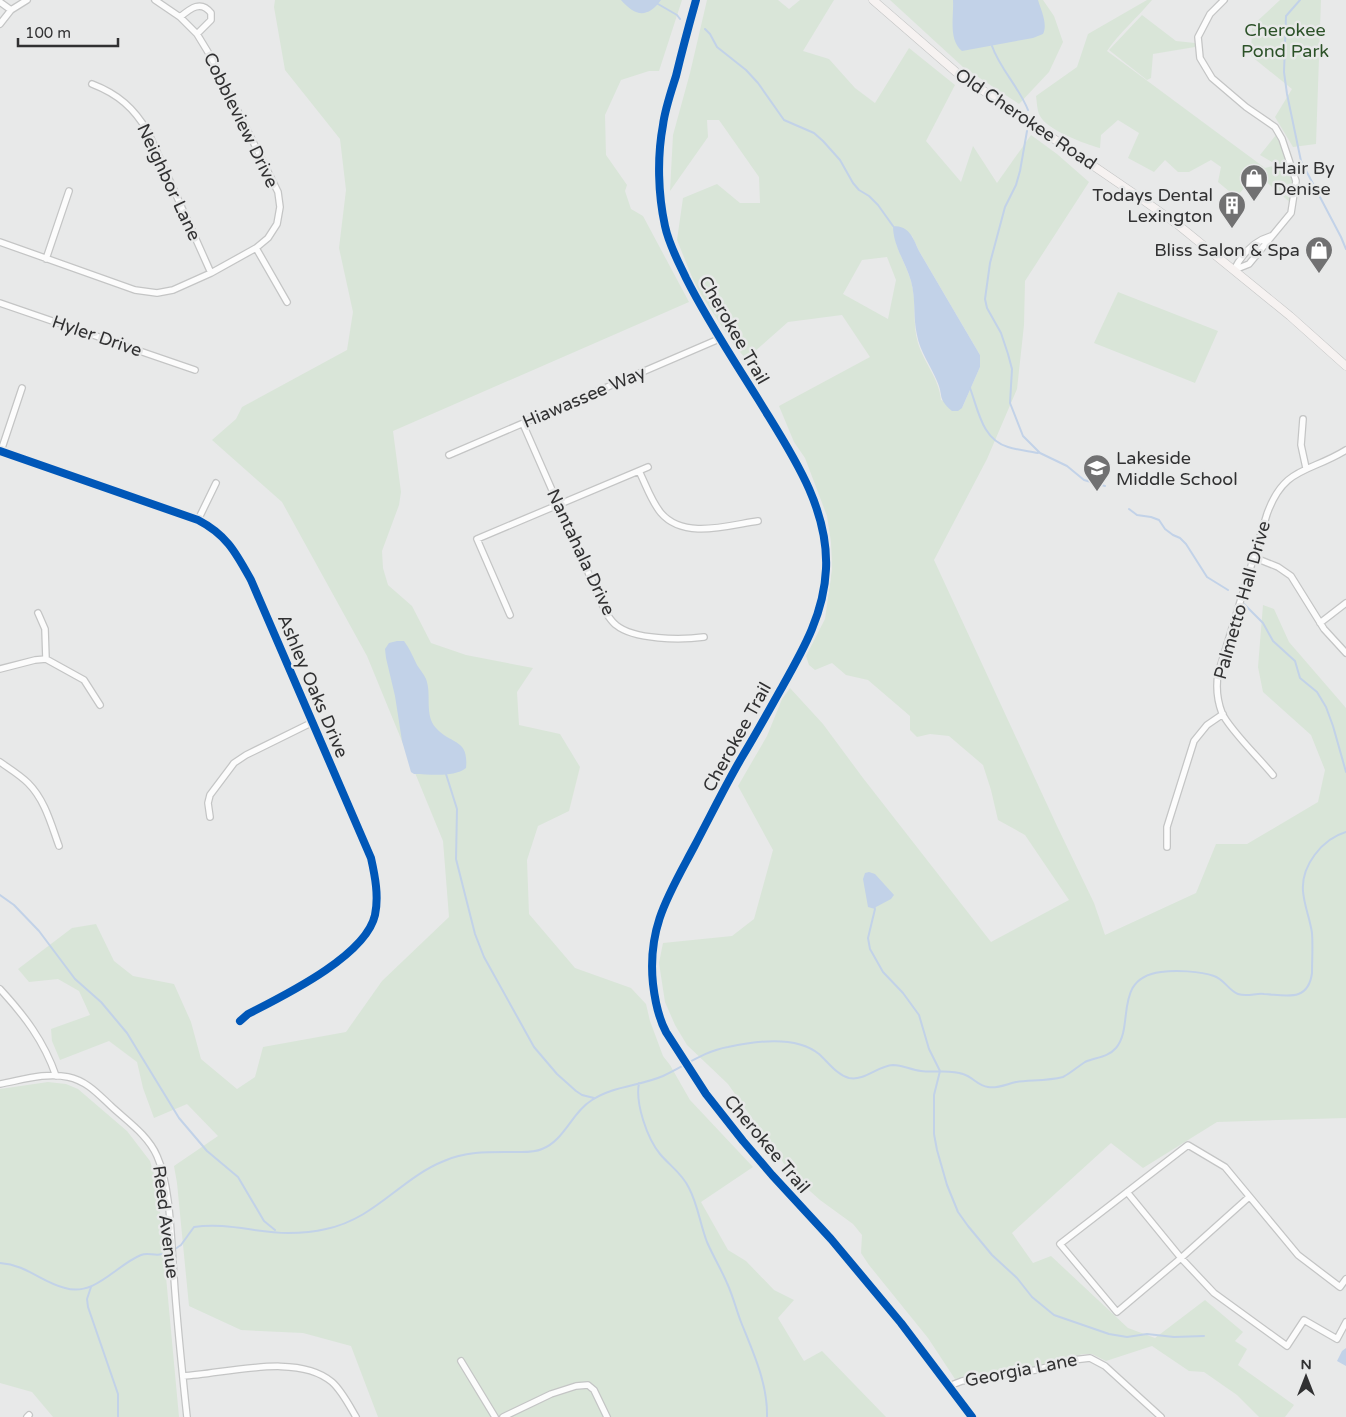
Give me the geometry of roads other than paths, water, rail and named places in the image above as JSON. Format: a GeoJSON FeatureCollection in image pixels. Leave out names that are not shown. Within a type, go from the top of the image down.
{"type":"FeatureCollection","features":[{"type":"Feature","properties":{"kind":"street"},"geometry":{"type":"LineString","coordinates":[[0,24],[11,10],[27,0]]}},
{"type":"Feature","properties":{"kind":"street","name":"Cobbleview Drive"},"geometry":{"type":"LineString","coordinates":[[0,242],[135,290],[149,293],[173,290],[256,248],[268,238],[277,224],[280,207],[278,192],[212,58],[197,34],[180,17],[155,0]]}},
{"type":"Feature","properties":{"kind":"street","name":"Cherokee Trail"},"geometry":{"type":"LineString","coordinates":[[696,0],[663,124],[660,149],[660,190],[664,223],[670,244],[697,299],[719,339],[784,440],[805,481],[824,531],[826,568],[821,601],[815,622],[801,655],[742,757],[675,881],[658,920],[652,957],[652,976],[661,1022],[697,1081],[772,1175],[832,1240],[902,1323],[972,1417]]}},
{"type":"Feature","properties":{"kind":"street","name":"Old Cherokee Road"},"geometry":{"type":"LineString","coordinates":[[873,0],[945,64],[1136,194],[1234,270],[1346,366]]}},
{"type":"Feature","properties":{"kind":"street"},"geometry":{"type":"LineString","coordinates":[[1224,0],[1210,14],[1198,37],[1200,58],[1212,78],[1246,107],[1275,127],[1282,139],[1296,181],[1291,213],[1270,236],[1249,264],[1234,270]]}},
{"type":"Feature","properties":{"kind":"street"},"geometry":{"type":"LineString","coordinates":[[0,2],[11,10]]}},
{"type":"Feature","properties":{"kind":"street"},"geometry":{"type":"LineString","coordinates":[[180,17],[200,4],[207,7],[212,13],[211,20],[197,34]]}},
{"type":"Feature","properties":{"kind":"street","name":"Neighbor Lane"},"geometry":{"type":"LineString","coordinates":[[92,84],[112,92],[125,102],[140,118],[211,272]]}},
{"type":"Feature","properties":{"kind":"street"},"geometry":{"type":"LineString","coordinates":[[46,259],[69,191]]}},
{"type":"Feature","properties":{"kind":"street"},"geometry":{"type":"LineString","coordinates":[[1234,270],[1240,257],[1263,238],[1270,236]]}},
{"type":"Feature","properties":{"kind":"street"},"geometry":{"type":"LineString","coordinates":[[256,248],[287,302]]}},
{"type":"Feature","properties":{"kind":"street","name":"Hyler Drive"},"geometry":{"type":"LineString","coordinates":[[0,303],[195,370]]}},
{"type":"Feature","properties":{"kind":"street","name":"Hiawassee Way"},"geometry":{"type":"LineString","coordinates":[[450,455],[719,339]]}},
{"type":"Feature","properties":{"kind":"street"},"geometry":{"type":"LineString","coordinates":[[0,451],[22,388]]}},
{"type":"Feature","properties":{"kind":"street"},"geometry":{"type":"LineString","coordinates":[[1303,419],[1301,445],[1306,468]]}},
{"type":"Feature","properties":{"kind":"street","name":"Nantahala Drive"},"geometry":{"type":"LineString","coordinates":[[523,424],[606,613],[616,625],[624,630],[648,636],[686,639],[704,637]]}},
{"type":"Feature","properties":{"kind":"street","name":"Palmetto Hall Drive"},"geometry":{"type":"LineString","coordinates":[[1273,775],[1223,714],[1218,695],[1218,674],[1266,514],[1278,489],[1290,477],[1346,450]]}},
{"type":"Feature","properties":{"kind":"street","name":"Ashley Oaks Drive"},"geometry":{"type":"LineString","coordinates":[[0,451],[198,520],[221,534],[236,553],[251,580],[314,722],[371,858],[376,888],[374,916],[363,937],[330,967],[248,1014],[240,1021]]}},
{"type":"Feature","properties":{"kind":"street"},"geometry":{"type":"LineString","coordinates":[[510,615],[477,539],[648,467]]}},
{"type":"Feature","properties":{"kind":"street"},"geometry":{"type":"LineString","coordinates":[[639,472],[662,514],[680,526],[704,528],[758,521]]}},
{"type":"Feature","properties":{"kind":"street"},"geometry":{"type":"LineString","coordinates":[[198,520],[216,483]]}},
{"type":"Feature","properties":{"kind":"street"},"geometry":{"type":"LineString","coordinates":[[1253,557],[1278,567],[1291,576],[1330,637],[1346,653]]}},
{"type":"Feature","properties":{"kind":"street"},"geometry":{"type":"LineString","coordinates":[[1320,622],[1346,603]]}},
{"type":"Feature","properties":{"kind":"street"},"geometry":{"type":"LineString","coordinates":[[38,612],[45,629],[46,659]]}},
{"type":"Feature","properties":{"kind":"street"},"geometry":{"type":"LineString","coordinates":[[0,669],[46,659],[84,680],[100,705]]}},
{"type":"Feature","properties":{"kind":"street"},"geometry":{"type":"LineString","coordinates":[[1167,847],[1167,827],[1194,741],[1207,724],[1223,714]]}},
{"type":"Feature","properties":{"kind":"street"},"geometry":{"type":"LineString","coordinates":[[210,817],[208,803],[210,795],[234,763],[246,755],[314,722]]}},
{"type":"Feature","properties":{"kind":"street"},"geometry":{"type":"LineString","coordinates":[[0,762],[21,777],[44,803],[60,846]]}},
{"type":"Feature","properties":{"kind":"street"},"geometry":{"type":"LineString","coordinates":[[0,989],[21,1012],[38,1037],[56,1076]]}},
{"type":"Feature","properties":{"kind":"street","name":"Reed Avenue"},"geometry":{"type":"LineString","coordinates":[[0,1084],[35,1077],[56,1076],[74,1078],[92,1088],[134,1125],[154,1150],[160,1163],[164,1181],[171,1231],[173,1272],[187,1417]]}},
{"type":"Feature","properties":{"kind":"street"},"geometry":{"type":"LineString","coordinates":[[1249,1196],[1181,1258],[1117,1312],[1060,1244],[1188,1145],[1224,1167],[1249,1196],[1298,1255],[1340,1287],[1346,1279]]}},
{"type":"Feature","properties":{"kind":"street"},"geometry":{"type":"LineString","coordinates":[[1127,1192],[1181,1258],[1214,1293],[1287,1346],[1304,1320],[1336,1339],[1346,1322]]}},
{"type":"Feature","properties":{"kind":"street","name":"Georgia Lane"},"geometry":{"type":"LineString","coordinates":[[949,1386],[962,1381],[1036,1370],[1073,1360],[1090,1358],[1105,1366],[1161,1417]]}},
{"type":"Feature","properties":{"kind":"street"},"geometry":{"type":"LineString","coordinates":[[461,1361],[495,1417]]}},
{"type":"Feature","properties":{"kind":"street"},"geometry":{"type":"LineString","coordinates":[[182,1376],[274,1367],[302,1369],[317,1374],[331,1382],[345,1399],[356,1417]]}},
{"type":"Feature","properties":{"kind":"street"},"geometry":{"type":"LineString","coordinates":[[503,1417],[556,1392],[588,1384],[597,1395],[607,1417]]}},
{"type":"Feature","properties":{"kind":"water"},"geometry":{"type":"Polygon","coordinates":[[[621,0],[661,0],[651,10],[641,13],[631,9],[621,0]]]}},
{"type":"Feature","properties":{"kind":"water"},"geometry":{"type":"Polygon","coordinates":[[[953,0],[1038,0],[1045,26],[1043,34],[1033,38],[962,51],[955,41],[953,34],[953,0]]]}},
{"type":"Feature","properties":{"kind":"water"},"geometry":{"type":"Polygon","coordinates":[[[893,226],[903,228],[910,234],[980,355],[980,367],[962,408],[958,411],[952,411],[943,400],[937,381],[918,341],[911,281],[897,247],[893,226]]]}},
{"type":"Feature","properties":{"kind":"water"},"geometry":{"type":"Polygon","coordinates":[[[404,641],[426,679],[432,723],[442,733],[458,743],[465,751],[466,768],[461,771],[441,775],[414,774],[411,772],[402,741],[385,649],[389,643],[404,641]]]}},
{"type":"Feature","properties":{"kind":"water"},"geometry":{"type":"Polygon","coordinates":[[[865,873],[875,874],[894,895],[875,909],[868,907],[863,879],[865,873]]]}},
{"type":"Feature","properties":{"kind":"water"},"geometry":{"type":"Polygon","coordinates":[[[1346,1348],[1346,1366],[1337,1361],[1342,1351],[1346,1348]]]}},
{"type":"Feature","properties":{"kind":"waterway"},"geometry":{"type":"LineString","coordinates":[[1300,0],[1286,16],[1284,72],[1287,94],[1301,161],[1346,249]]}},
{"type":"Feature","properties":{"kind":"waterway"},"geometry":{"type":"LineString","coordinates":[[658,4],[677,15],[680,19]]}},
{"type":"Feature","properties":{"kind":"waterway"},"geometry":{"type":"LineString","coordinates":[[705,29],[717,47],[746,70],[758,83],[784,120],[814,133],[823,141],[840,160],[853,183],[878,205],[893,226]]}},
{"type":"Feature","properties":{"kind":"waterway"},"geometry":{"type":"LineString","coordinates":[[992,46],[1028,110]]}},
{"type":"Feature","properties":{"kind":"waterway"},"geometry":{"type":"LineString","coordinates":[[1027,131],[1020,171],[1016,185],[1005,207],[990,263],[985,299],[987,308],[1001,333],[1008,354],[1012,369],[1010,403],[1023,436],[1040,453],[1067,466],[1084,480],[1105,486]]}},
{"type":"Feature","properties":{"kind":"waterway"},"geometry":{"type":"LineString","coordinates":[[970,388],[982,423],[992,438],[1008,447],[1038,453]]}},
{"type":"Feature","properties":{"kind":"waterway"},"geometry":{"type":"LineString","coordinates":[[1129,509],[1137,515],[1159,520],[1165,529],[1186,544],[1207,577],[1228,590]]}},
{"type":"Feature","properties":{"kind":"waterway"},"geometry":{"type":"LineString","coordinates":[[1244,604],[1263,623],[1273,641],[1295,661],[1300,678],[1317,692],[1326,707],[1333,726],[1346,772]]}},
{"type":"Feature","properties":{"kind":"waterway"},"geometry":{"type":"LineString","coordinates":[[446,774],[457,809],[456,859],[475,934],[484,957],[534,1047],[557,1074],[576,1091],[582,1095],[594,1098]]}},
{"type":"Feature","properties":{"kind":"waterway"},"geometry":{"type":"LineString","coordinates":[[175,1249],[181,1245],[194,1227],[218,1226],[276,1233],[293,1233],[317,1231],[343,1224],[374,1208],[414,1177],[444,1161],[461,1155],[528,1152],[542,1149],[556,1140],[585,1105],[600,1095],[663,1076],[703,1055],[719,1049],[763,1042],[787,1042],[810,1048],[837,1071],[849,1078],[860,1077],[887,1066],[897,1065],[921,1071],[948,1071],[967,1075],[984,1086],[995,1087],[1016,1082],[1063,1077],[1085,1062],[1105,1056],[1113,1051],[1121,1039],[1130,993],[1136,983],[1146,976],[1167,971],[1195,972],[1218,978],[1241,995],[1287,996],[1301,993],[1310,983],[1312,973],[1312,933],[1303,891],[1303,882],[1309,863],[1321,847],[1346,832]]}},
{"type":"Feature","properties":{"kind":"waterway"},"geometry":{"type":"LineString","coordinates":[[0,895],[14,905],[39,931],[75,979],[101,1002],[127,1033],[179,1118],[207,1151],[238,1177],[264,1221],[275,1230]]}},
{"type":"Feature","properties":{"kind":"waterway"},"geometry":{"type":"LineString","coordinates":[[875,909],[868,938],[870,949],[883,972],[903,993],[919,1015],[929,1049],[940,1071],[934,1095],[934,1134],[947,1185],[958,1212],[968,1226],[992,1255],[1017,1278],[1032,1297],[1054,1315],[1109,1334],[1127,1337],[1147,1334],[1174,1337],[1204,1336]]}},
{"type":"Feature","properties":{"kind":"waterway"},"geometry":{"type":"LineString","coordinates":[[639,1083],[640,1110],[647,1130],[660,1154],[689,1188],[695,1201],[707,1242],[731,1293],[762,1380],[767,1405],[767,1417]]}},
{"type":"Feature","properties":{"kind":"waterway"},"geometry":{"type":"LineString","coordinates":[[0,1263],[10,1264],[56,1285],[76,1290],[96,1284],[141,1255],[157,1255],[170,1251]]}},
{"type":"Feature","properties":{"kind":"waterway"},"geometry":{"type":"LineString","coordinates":[[91,1287],[87,1299],[88,1307],[118,1394],[118,1417]]}},
{"type":"Feature","properties":{"kind":"place","name":"Hair By Denise"},"geometry":{"type":"Point","coordinates":[1254,202]}},
{"type":"Feature","properties":{"kind":"place","name":"Todays Dental Lexington"},"geometry":{"type":"Point","coordinates":[1232,229]}},
{"type":"Feature","properties":{"kind":"place","name":"Bliss Salon & Spa"},"geometry":{"type":"Point","coordinates":[1319,274]}},
{"type":"Feature","properties":{"kind":"place","name":"Lakeside Middle School"},"geometry":{"type":"Point","coordinates":[1097,492]}},
{"type":"Feature","properties":{"kind":"park label","name":"Cherokee Pond Park"},"geometry":{"type":"Point","coordinates":[1285,40]}}]}
